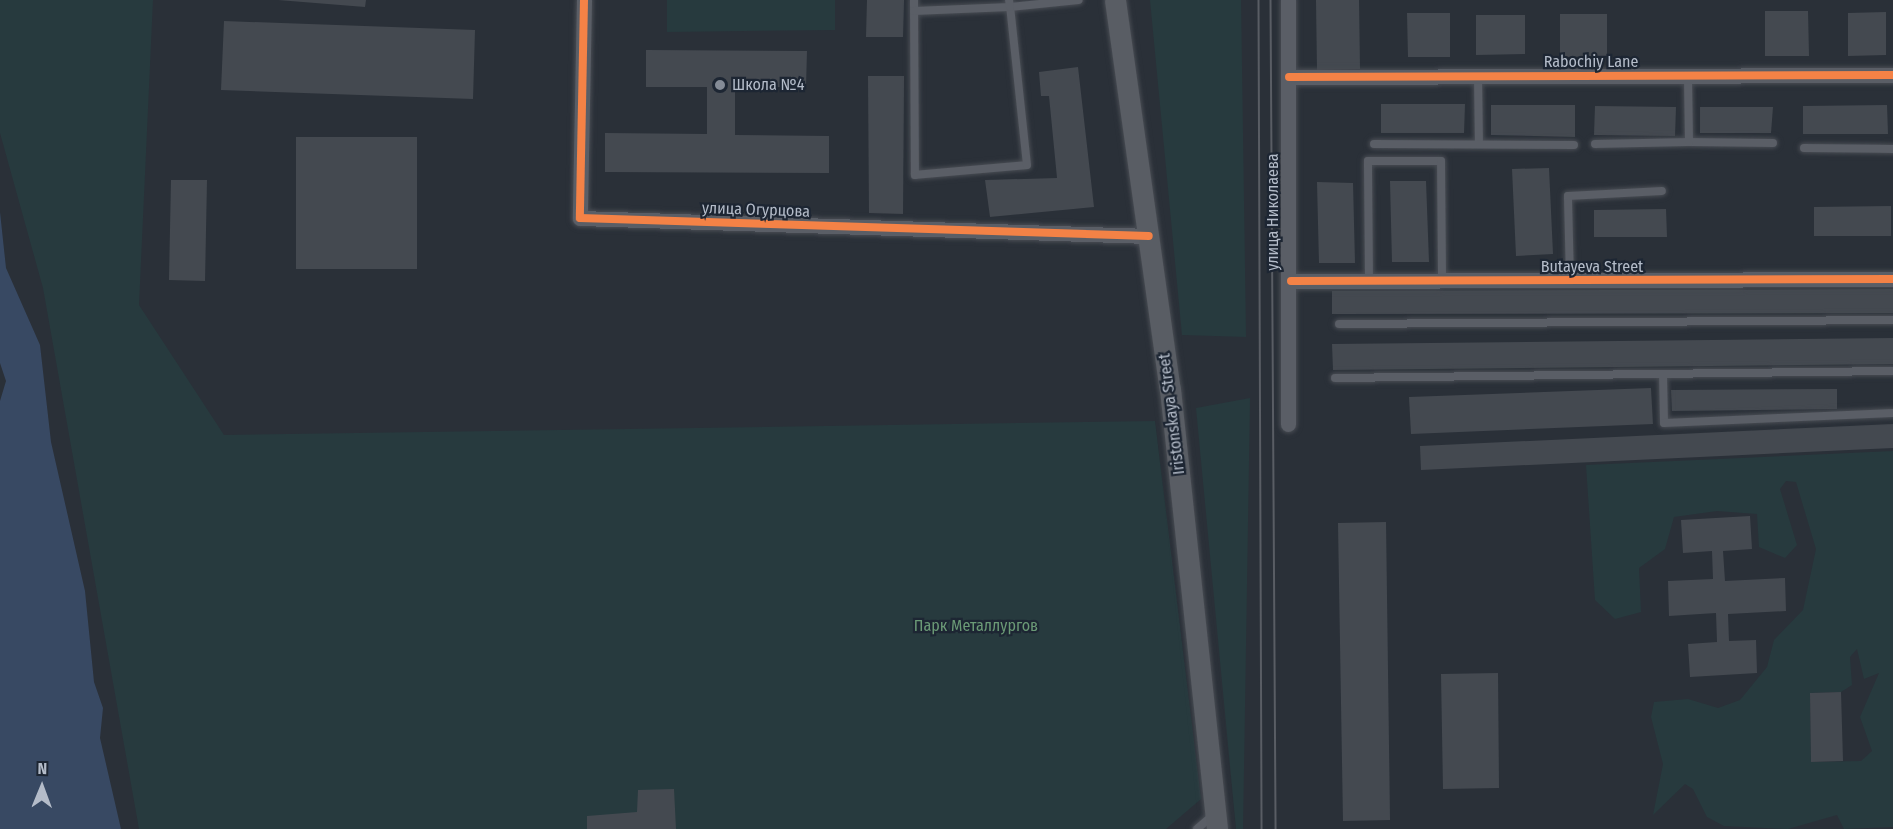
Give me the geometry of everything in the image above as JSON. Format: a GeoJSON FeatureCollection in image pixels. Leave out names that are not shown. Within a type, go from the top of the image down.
{"type":"FeatureCollection","features":[{"type":"Feature","properties":{"kind":"main road","name":"Iristonskaya Street"},"geometry":{"type":"LineString","coordinates":[[1115,0],[1149,236],[1216,821]]}},
{"type":"Feature","properties":{"kind":"street","name":"улица Огурцова"},"geometry":{"type":"LineString","coordinates":[[584,0],[580,218],[1149,236]]}},
{"type":"Feature","properties":{"kind":"street","name":"улица Николаева"},"geometry":{"type":"LineString","coordinates":[[1288,0],[1291,281],[1288,424]]}},
{"type":"Feature","properties":{"kind":"street","name":"Rabochiy Lane"},"geometry":{"type":"LineString","coordinates":[[1290,76],[1893,75]]}},
{"type":"Feature","properties":{"kind":"street","name":"Butayeva Street"},"geometry":{"type":"LineString","coordinates":[[1291,281],[1893,279]]}},
{"type":"Feature","properties":{"kind":"lane"},"geometry":{"type":"LineString","coordinates":[[914,0],[915,175],[1027,165],[1010,3]]}},
{"type":"Feature","properties":{"kind":"lane"},"geometry":{"type":"LineString","coordinates":[[914,11],[1079,0]]}},
{"type":"Feature","properties":{"kind":"lane"},"geometry":{"type":"LineString","coordinates":[[1688,75],[1689,142]]}},
{"type":"Feature","properties":{"kind":"lane"},"geometry":{"type":"LineString","coordinates":[[1478,76],[1479,144]]}},
{"type":"Feature","properties":{"kind":"lane"},"geometry":{"type":"LineString","coordinates":[[1595,144],[1773,143]]}},
{"type":"Feature","properties":{"kind":"lane"},"geometry":{"type":"LineString","coordinates":[[1374,144],[1574,145]]}},
{"type":"Feature","properties":{"kind":"lane"},"geometry":{"type":"LineString","coordinates":[[1804,148],[1893,149]]}},
{"type":"Feature","properties":{"kind":"lane"},"geometry":{"type":"LineString","coordinates":[[1369,281],[1368,161],[1441,161],[1442,281]]}},
{"type":"Feature","properties":{"kind":"lane"},"geometry":{"type":"LineString","coordinates":[[1570,280],[1568,196],[1662,191]]}},
{"type":"Feature","properties":{"kind":"lane"},"geometry":{"type":"LineString","coordinates":[[1339,324],[1893,320]]}},
{"type":"Feature","properties":{"kind":"lane"},"geometry":{"type":"LineString","coordinates":[[1335,378],[1893,371]]}},
{"type":"Feature","properties":{"kind":"lane"},"geometry":{"type":"LineString","coordinates":[[1663,374],[1664,423],[1893,412]]}},
{"type":"Feature","properties":{"kind":"lane"},"geometry":{"type":"LineString","coordinates":[[1197,829],[1216,821]]}},
{"type":"Feature","properties":{"kind":"green space","name":"Парк Металлургов"},"geometry":{"type":"Polygon","coordinates":[[[0,0],[153,0],[139,305],[224,435],[1155,421],[1201,799],[1166,829],[139,829],[43,288],[0,133],[0,0]]]}},
{"type":"Feature","properties":{"kind":"green space"},"geometry":{"type":"Polygon","coordinates":[[[667,0],[835,0],[835,30],[667,32],[667,0]]]}},
{"type":"Feature","properties":{"kind":"green space"},"geometry":{"type":"Polygon","coordinates":[[[1150,0],[1241,0],[1246,337],[1182,335],[1150,0]]]}},
{"type":"Feature","properties":{"kind":"green space"},"geometry":{"type":"Polygon","coordinates":[[[1250,398],[1243,829],[1236,829],[1196,408],[1250,398]]]}},
{"type":"Feature","properties":{"kind":"green space"},"geometry":{"type":"Polygon","coordinates":[[[1893,451],[1893,827],[1844,829],[1837,815],[1788,829],[1724,826],[1707,817],[1693,789],[1685,784],[1653,815],[1663,764],[1651,717],[1654,702],[1688,699],[1718,708],[1740,700],[1767,667],[1774,640],[1803,610],[1816,549],[1796,482],[1786,481],[1780,489],[1797,545],[1785,558],[1759,547],[1757,514],[1717,511],[1674,517],[1665,549],[1639,568],[1641,612],[1615,619],[1595,600],[1586,465],[1893,451]],[[1857,649],[1850,657],[1852,685],[1841,692],[1810,693],[1811,762],[1861,761],[1872,751],[1860,717],[1879,673],[1864,679],[1857,649]]]}},
{"type":"Feature","properties":{"kind":"water"},"geometry":{"type":"Polygon","coordinates":[[[0,212],[6,268],[40,345],[51,442],[85,591],[94,682],[103,708],[100,738],[121,829],[0,829],[0,401],[6,381],[0,363],[0,212]]]}},
{"type":"Feature","properties":{"kind":"building"},"geometry":{"type":"Polygon","coordinates":[[[278,0],[366,0],[365,7],[278,0]]]}},
{"type":"Feature","properties":{"kind":"building"},"geometry":{"type":"Polygon","coordinates":[[[867,0],[904,0],[903,37],[866,37],[867,0]]]}},
{"type":"Feature","properties":{"kind":"building"},"geometry":{"type":"Polygon","coordinates":[[[1316,0],[1359,0],[1360,69],[1317,70],[1316,0]]]}},
{"type":"Feature","properties":{"kind":"building"},"geometry":{"type":"Polygon","coordinates":[[[1765,11],[1808,11],[1809,56],[1765,56],[1765,11]]]}},
{"type":"Feature","properties":{"kind":"building"},"geometry":{"type":"Polygon","coordinates":[[[1886,12],[1886,55],[1848,56],[1848,13],[1886,12]]]}},
{"type":"Feature","properties":{"kind":"building"},"geometry":{"type":"Polygon","coordinates":[[[1407,13],[1450,13],[1450,57],[1408,57],[1407,13]]]}},
{"type":"Feature","properties":{"kind":"building"},"geometry":{"type":"Polygon","coordinates":[[[1560,14],[1607,14],[1607,56],[1560,57],[1560,14]]]}},
{"type":"Feature","properties":{"kind":"building"},"geometry":{"type":"Polygon","coordinates":[[[1476,15],[1525,15],[1525,54],[1476,55],[1476,15]]]}},
{"type":"Feature","properties":{"kind":"building"},"geometry":{"type":"Polygon","coordinates":[[[224,21],[475,30],[473,99],[221,90],[224,21]]]}},
{"type":"Feature","properties":{"kind":"building"},"geometry":{"type":"Polygon","coordinates":[[[646,50],[807,51],[806,87],[735,87],[735,135],[829,136],[829,173],[605,172],[605,133],[707,134],[707,87],[646,87],[646,50]]]}},
{"type":"Feature","properties":{"kind":"building"},"geometry":{"type":"Polygon","coordinates":[[[1078,67],[1094,207],[990,217],[985,180],[1057,178],[1049,96],[1041,96],[1039,72],[1078,67]]]}},
{"type":"Feature","properties":{"kind":"building"},"geometry":{"type":"Polygon","coordinates":[[[868,76],[904,76],[903,214],[869,213],[868,76]]]}},
{"type":"Feature","properties":{"kind":"building"},"geometry":{"type":"Polygon","coordinates":[[[1381,104],[1465,104],[1464,133],[1381,133],[1381,104]]]}},
{"type":"Feature","properties":{"kind":"building"},"geometry":{"type":"Polygon","coordinates":[[[1491,105],[1575,105],[1575,137],[1491,135],[1491,105]]]}},
{"type":"Feature","properties":{"kind":"building"},"geometry":{"type":"Polygon","coordinates":[[[1887,105],[1888,134],[1803,134],[1803,106],[1887,105]]]}},
{"type":"Feature","properties":{"kind":"building"},"geometry":{"type":"Polygon","coordinates":[[[1595,106],[1676,107],[1675,136],[1594,135],[1595,106]]]}},
{"type":"Feature","properties":{"kind":"building"},"geometry":{"type":"Polygon","coordinates":[[[1700,107],[1773,107],[1771,133],[1700,133],[1700,107]]]}},
{"type":"Feature","properties":{"kind":"building"},"geometry":{"type":"Polygon","coordinates":[[[296,137],[417,137],[417,269],[296,269],[296,137]]]}},
{"type":"Feature","properties":{"kind":"building"},"geometry":{"type":"Polygon","coordinates":[[[1549,168],[1553,254],[1516,256],[1512,169],[1549,168]]]}},
{"type":"Feature","properties":{"kind":"building"},"geometry":{"type":"Polygon","coordinates":[[[171,180],[207,180],[205,281],[169,280],[171,180]]]}},
{"type":"Feature","properties":{"kind":"building"},"geometry":{"type":"Polygon","coordinates":[[[1390,181],[1426,181],[1429,262],[1392,262],[1390,181]]]}},
{"type":"Feature","properties":{"kind":"building"},"geometry":{"type":"Polygon","coordinates":[[[1317,182],[1353,183],[1355,263],[1319,263],[1317,182]]]}},
{"type":"Feature","properties":{"kind":"building"},"geometry":{"type":"Polygon","coordinates":[[[1891,206],[1891,236],[1814,236],[1814,207],[1891,206]]]}},
{"type":"Feature","properties":{"kind":"building"},"geometry":{"type":"Polygon","coordinates":[[[1666,209],[1667,237],[1594,237],[1594,210],[1666,209]]]}},
{"type":"Feature","properties":{"kind":"building"},"geometry":{"type":"Polygon","coordinates":[[[1893,289],[1893,313],[1332,314],[1332,291],[1893,289]]]}},
{"type":"Feature","properties":{"kind":"building"},"geometry":{"type":"Polygon","coordinates":[[[1893,338],[1893,364],[1333,370],[1332,344],[1893,338]]]}},
{"type":"Feature","properties":{"kind":"building"},"geometry":{"type":"Polygon","coordinates":[[[1651,388],[1653,424],[1411,434],[1409,397],[1651,388]]]}},
{"type":"Feature","properties":{"kind":"building"},"geometry":{"type":"Polygon","coordinates":[[[1837,389],[1837,409],[1672,411],[1671,390],[1837,389]]]}},
{"type":"Feature","properties":{"kind":"building"},"geometry":{"type":"Polygon","coordinates":[[[1893,424],[1893,448],[1421,470],[1420,446],[1893,424]]]}},
{"type":"Feature","properties":{"kind":"building"},"geometry":{"type":"Polygon","coordinates":[[[1750,516],[1752,549],[1723,551],[1725,581],[1785,578],[1786,611],[1728,614],[1729,641],[1756,640],[1757,673],[1690,677],[1688,644],[1717,642],[1716,613],[1669,616],[1668,581],[1713,579],[1712,551],[1683,553],[1681,520],[1750,516]]]}},
{"type":"Feature","properties":{"kind":"building"},"geometry":{"type":"Polygon","coordinates":[[[1386,522],[1390,820],[1343,821],[1338,523],[1386,522]]]}},
{"type":"Feature","properties":{"kind":"building"},"geometry":{"type":"Polygon","coordinates":[[[1498,673],[1499,788],[1443,789],[1441,674],[1498,673]]]}},
{"type":"Feature","properties":{"kind":"building"},"geometry":{"type":"Polygon","coordinates":[[[1841,692],[1843,761],[1811,762],[1810,693],[1841,692]]]}},
{"type":"Feature","properties":{"kind":"building"},"geometry":{"type":"Polygon","coordinates":[[[674,789],[676,829],[587,829],[587,816],[637,812],[638,790],[674,789]]]}},
{"type":"Feature","properties":{"kind":"tram line"},"geometry":{"type":"LineString","coordinates":[[1259,0],[1262,829]]}},
{"type":"Feature","properties":{"kind":"tram line"},"geometry":{"type":"LineString","coordinates":[[1271,0],[1276,829]]}},
{"type":"Feature","properties":{"kind":"cycle path"},"geometry":{"type":"LineString","coordinates":[[584,0],[580,218],[1149,236]]}},
{"type":"Feature","properties":{"kind":"cycle path"},"geometry":{"type":"LineString","coordinates":[[1289,77],[1893,75]]}},
{"type":"Feature","properties":{"kind":"cycle path"},"geometry":{"type":"LineString","coordinates":[[1291,281],[1893,279]]}},
{"type":"Feature","properties":{"kind":"place","name":"Школа №4"},"geometry":{"type":"Point","coordinates":[720,85]}}]}
